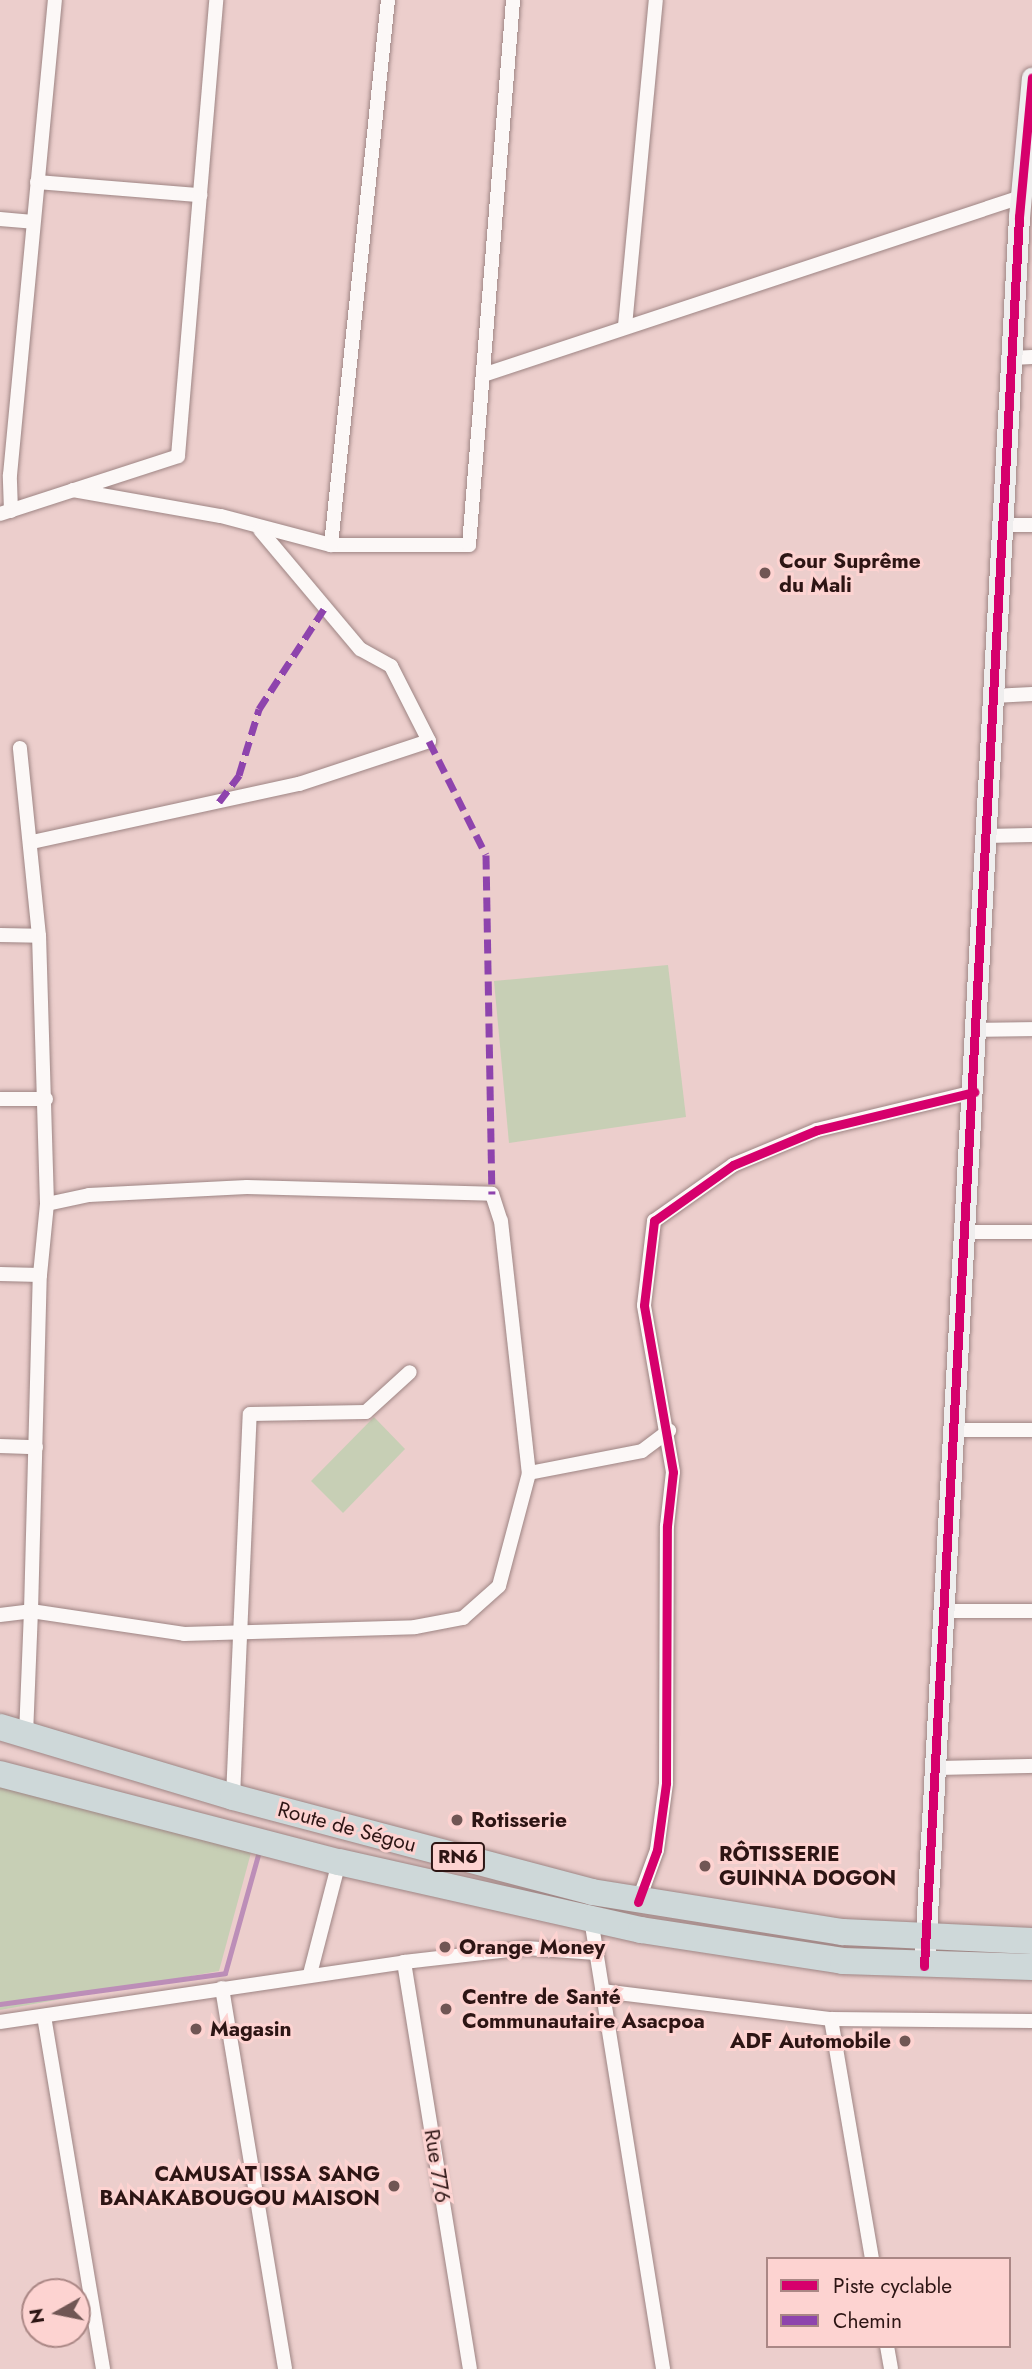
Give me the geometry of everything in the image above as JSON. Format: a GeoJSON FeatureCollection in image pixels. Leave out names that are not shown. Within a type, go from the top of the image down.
{"type":"FeatureCollection","features":[{"type":"Feature","properties":{"kind":"highway","name":"Route de Ségou"},"geometry":{"type":"LineString","coordinates":[[0,1727],[233,1797],[515,1875],[638,1902],[843,1932],[1032,1941]]}},
{"type":"Feature","properties":{"kind":"highway","name":"Route de Ségou"},"geometry":{"type":"LineString","coordinates":[[0,1774],[339,1862],[591,1919],[843,1961],[924,1966],[1032,1967]]}},
{"type":"Feature","properties":{"kind":"street"},"geometry":{"type":"LineString","coordinates":[[55,0],[5,512],[178,456],[216,0]]}},
{"type":"Feature","properties":{"kind":"street"},"geometry":{"type":"LineString","coordinates":[[331,545],[388,0]]}},
{"type":"Feature","properties":{"kind":"street"},"geometry":{"type":"LineString","coordinates":[[73,490],[221,516],[260,530],[331,545],[469,545],[513,0]]}},
{"type":"Feature","properties":{"kind":"street"},"geometry":{"type":"LineString","coordinates":[[625,326],[656,0]]}},
{"type":"Feature","properties":{"kind":"street"},"geometry":{"type":"LineString","coordinates":[[924,1966],[967,1232],[1003,525],[1022,358],[1025,183],[1032,78]]}},
{"type":"Feature","properties":{"kind":"street"},"geometry":{"type":"LineString","coordinates":[[37,182],[200,195]]}},
{"type":"Feature","properties":{"kind":"street"},"geometry":{"type":"LineString","coordinates":[[483,375],[1025,183]]}},
{"type":"Feature","properties":{"kind":"street"},"geometry":{"type":"LineString","coordinates":[[0,219],[33,222]]}},
{"type":"Feature","properties":{"kind":"street"},"geometry":{"type":"LineString","coordinates":[[1003,525],[1032,525]]}},
{"type":"Feature","properties":{"kind":"street"},"geometry":{"type":"LineString","coordinates":[[32,842],[299,784],[429,741],[391,666],[360,649],[260,530]]}},
{"type":"Feature","properties":{"kind":"street"},"geometry":{"type":"LineString","coordinates":[[993,696],[1032,694]]}},
{"type":"Feature","properties":{"kind":"street"},"geometry":{"type":"LineString","coordinates":[[20,748],[32,842],[39,936],[46,1100],[47,1204],[40,1275],[26,1735]]}},
{"type":"Feature","properties":{"kind":"street"},"geometry":{"type":"LineString","coordinates":[[986,836],[1032,835]]}},
{"type":"Feature","properties":{"kind":"street"},"geometry":{"type":"LineString","coordinates":[[0,935],[39,936]]}},
{"type":"Feature","properties":{"kind":"street"},"geometry":{"type":"LineString","coordinates":[[976,1030],[1032,1029]]}},
{"type":"Feature","properties":{"kind":"street"},"geometry":{"type":"LineString","coordinates":[[638,1902],[657,1850],[666,1783],[667,1526],[673,1472],[669,1431],[644,1305],[654,1221],[733,1165],[817,1130],[974,1092]]}},
{"type":"Feature","properties":{"kind":"street"},"geometry":{"type":"LineString","coordinates":[[0,1099],[46,1100]]}},
{"type":"Feature","properties":{"kind":"street"},"geometry":{"type":"LineString","coordinates":[[0,1615],[31,1611],[184,1634],[415,1627],[463,1618],[499,1586],[529,1473],[500,1221],[492,1194],[247,1187],[89,1195],[47,1204]]}},
{"type":"Feature","properties":{"kind":"street"},"geometry":{"type":"LineString","coordinates":[[967,1232],[1032,1232]]}},
{"type":"Feature","properties":{"kind":"street"},"geometry":{"type":"LineString","coordinates":[[0,1274],[40,1275]]}},
{"type":"Feature","properties":{"kind":"street"},"geometry":{"type":"LineString","coordinates":[[233,1797],[250,1413],[366,1412],[410,1372]]}},
{"type":"Feature","properties":{"kind":"street"},"geometry":{"type":"LineString","coordinates":[[955,1430],[1032,1430]]}},
{"type":"Feature","properties":{"kind":"street"},"geometry":{"type":"LineString","coordinates":[[529,1473],[642,1451],[669,1431]]}},
{"type":"Feature","properties":{"kind":"street"},"geometry":{"type":"LineString","coordinates":[[0,1446],[36,1447]]}},
{"type":"Feature","properties":{"kind":"street"},"geometry":{"type":"LineString","coordinates":[[943,1611],[1032,1611]]}},
{"type":"Feature","properties":{"kind":"street"},"geometry":{"type":"LineString","coordinates":[[934,1768],[1032,1766]]}},
{"type":"Feature","properties":{"kind":"street"},"geometry":{"type":"LineString","coordinates":[[310,1974],[339,1862]]}},
{"type":"Feature","properties":{"kind":"street"},"geometry":{"type":"LineString","coordinates":[[591,1919],[663,2369]]}},
{"type":"Feature","properties":{"kind":"street"},"geometry":{"type":"LineString","coordinates":[[0,2022],[404,1962],[526,1948],[596,1953]]}},
{"type":"Feature","properties":{"kind":"street","name":"Rue 776"},"geometry":{"type":"LineString","coordinates":[[404,1962],[470,2369]]}},
{"type":"Feature","properties":{"kind":"street"},"geometry":{"type":"LineString","coordinates":[[222,1988],[285,2369]]}},
{"type":"Feature","properties":{"kind":"street"},"geometry":{"type":"LineString","coordinates":[[602,1991],[831,2019],[1032,2021]]}},
{"type":"Feature","properties":{"kind":"street"},"geometry":{"type":"LineString","coordinates":[[44,2016],[103,2369]]}},
{"type":"Feature","properties":{"kind":"street"},"geometry":{"type":"LineString","coordinates":[[831,2019],[872,2257]]}},
{"type":"Feature","properties":{"kind":"street"},"geometry":{"type":"LineString","coordinates":[[887,2348],[891,2369]]}},
{"type":"Feature","properties":{"kind":"green space"},"geometry":{"type":"Polygon","coordinates":[[[668,965],[686,1117],[509,1143],[494,981],[668,965]]]}},
{"type":"Feature","properties":{"kind":"green space"},"geometry":{"type":"Polygon","coordinates":[[[374,1417],[405,1449],[343,1513],[311,1481],[374,1417]]]}},
{"type":"Feature","properties":{"kind":"green space"},"geometry":{"type":"Polygon","coordinates":[[[0,1785],[252,1849],[219,1971],[0,2010],[0,1785]]]}},
{"type":"Feature","properties":{"kind":"waterway"},"geometry":{"type":"LineString","coordinates":[[0,2004],[225,1973],[259,1851]]}},
{"type":"Feature","properties":{"kind":"marked path"},"geometry":{"type":"LineString","coordinates":[[219,802],[239,775],[259,709],[324,609]]}},
{"type":"Feature","properties":{"kind":"marked path"},"geometry":{"type":"LineString","coordinates":[[429,741],[486,855],[492,1194]]}},
{"type":"Feature","properties":{"kind":"cycle path"},"geometry":{"type":"LineString","coordinates":[[924,1966],[1019,217],[1032,78]]}},
{"type":"Feature","properties":{"kind":"cycle path"},"geometry":{"type":"LineString","coordinates":[[638,1902],[657,1850],[666,1783],[667,1526],[673,1472],[644,1305],[654,1221],[733,1165],[817,1130],[974,1092]]}},
{"type":"Feature","properties":{"kind":"place","name":"Cour Suprême du Mali"},"geometry":{"type":"Point","coordinates":[765,573]}},
{"type":"Feature","properties":{"kind":"place","name":"Rotisserie"},"geometry":{"type":"Point","coordinates":[457,1820]}},
{"type":"Feature","properties":{"kind":"place","name":"RÔTISSERIE GUINNA DOGON"},"geometry":{"type":"Point","coordinates":[705,1866]}},
{"type":"Feature","properties":{"kind":"place","name":"Orange Money"},"geometry":{"type":"Point","coordinates":[445,1947]}},
{"type":"Feature","properties":{"kind":"place","name":"Centre de Santé Communautaire Asacpoa"},"geometry":{"type":"Point","coordinates":[446,2009]}},
{"type":"Feature","properties":{"kind":"place","name":"Magasin"},"geometry":{"type":"Point","coordinates":[196,2029]}},
{"type":"Feature","properties":{"kind":"place","name":"ADF Automobile"},"geometry":{"type":"Point","coordinates":[905,2041]}},
{"type":"Feature","properties":{"kind":"place","name":"CAMUSAT ISSA SANG BANAKABOUGOU MAISON"},"geometry":{"type":"Point","coordinates":[394,2186]}}]}
